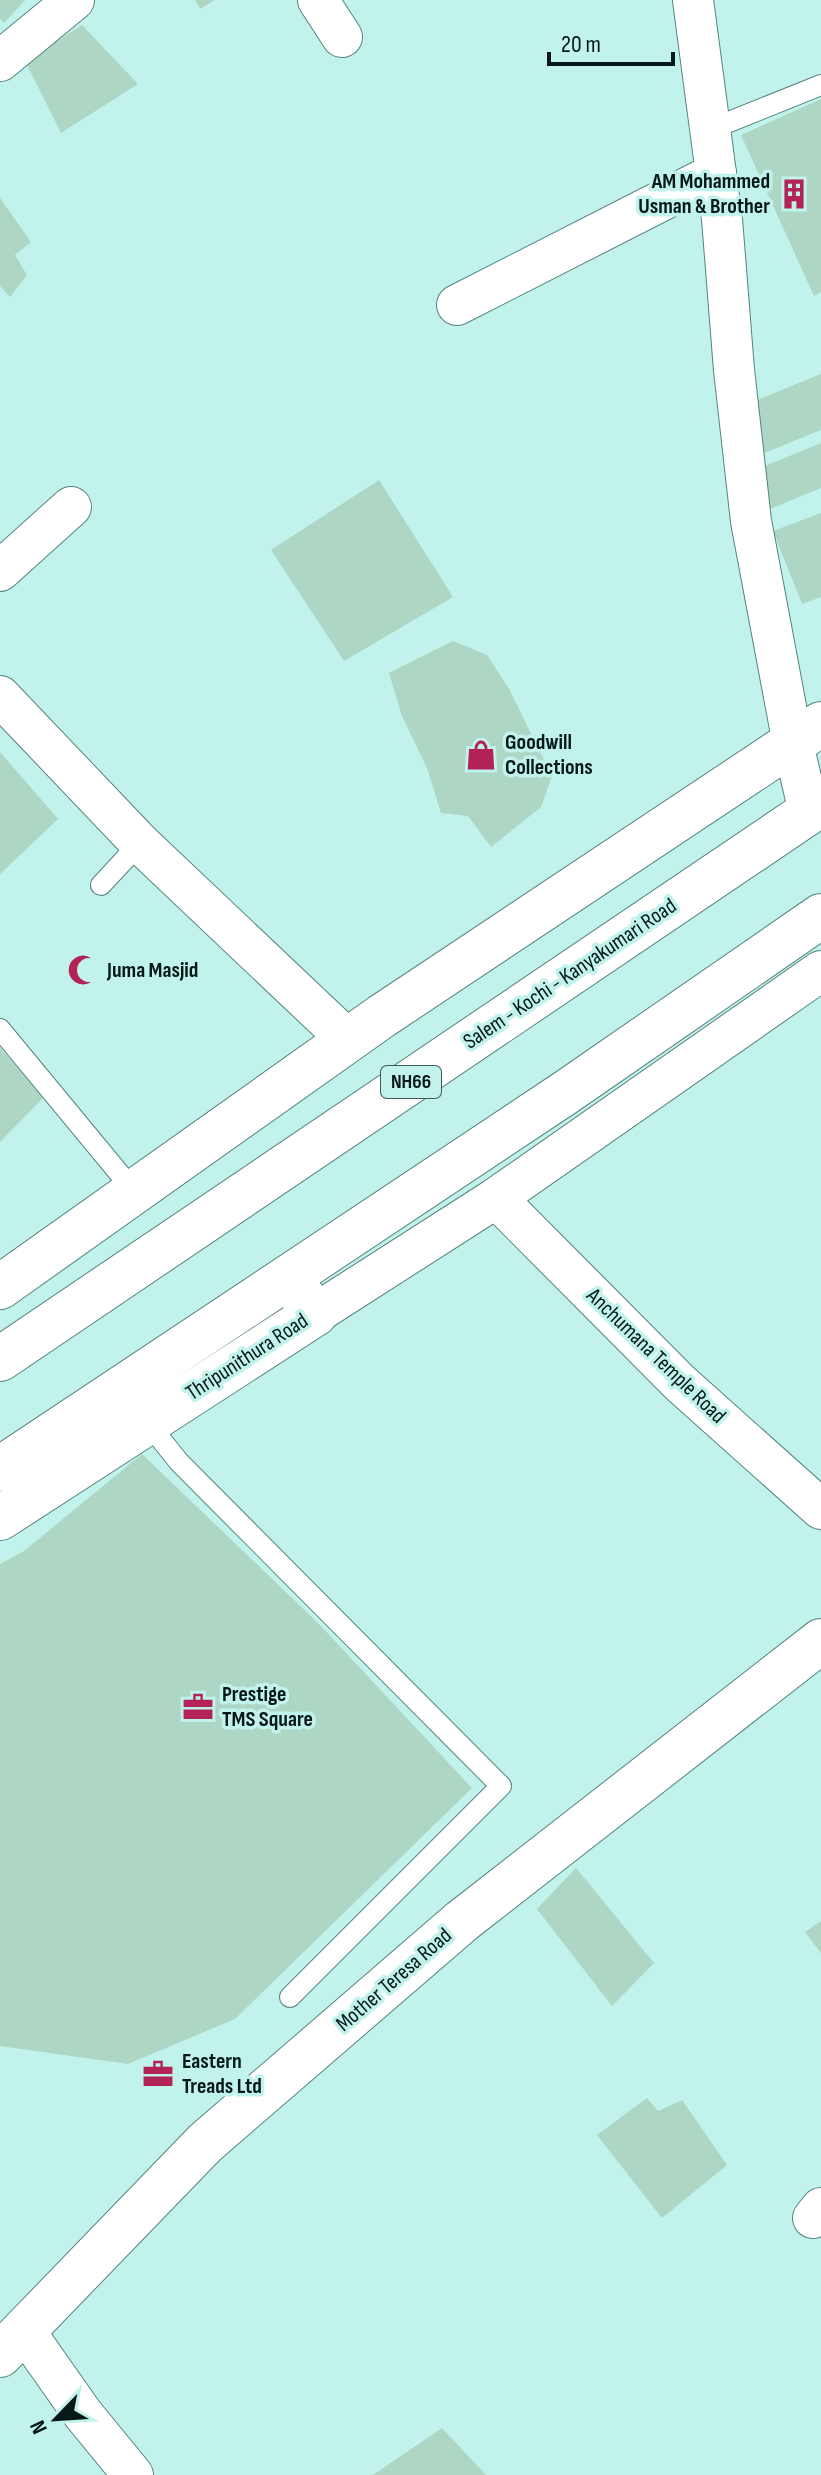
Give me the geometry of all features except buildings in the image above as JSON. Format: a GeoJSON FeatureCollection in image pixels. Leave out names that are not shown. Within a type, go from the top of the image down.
{"type":"FeatureCollection","features":[{"type":"Feature","properties":{"kind":"main road"},"geometry":{"type":"LineString","coordinates":[[0,1287],[348,1040],[807,734]]}},
{"type":"Feature","properties":{"kind":"main road","name":"Salem - Kochi - Kanyakumari Road"},"geometry":{"type":"LineString","coordinates":[[0,1359],[815,808]]}},
{"type":"Feature","properties":{"kind":"main road"},"geometry":{"type":"LineString","coordinates":[[0,1469],[565,1093],[821,916]]}},
{"type":"Feature","properties":{"kind":"main road"},"geometry":{"type":"LineString","coordinates":[[289,1277],[315,1314]]}},
{"type":"Feature","properties":{"kind":"main road","name":"Thripunithura Road"},"geometry":{"type":"LineString","coordinates":[[0,1518],[315,1314]]}},
{"type":"Feature","properties":{"kind":"main road","name":"Mother Teresa Road"},"geometry":{"type":"LineString","coordinates":[[12,2342],[216,2132],[462,1921],[821,1641]]}},
{"type":"Feature","properties":{"kind":"street"},"geometry":{"type":"LineString","coordinates":[[4,51],[74,0]]}},
{"type":"Feature","properties":{"kind":"street"},"geometry":{"type":"LineString","coordinates":[[318,0],[342,37]]}},
{"type":"Feature","properties":{"kind":"street"},"geometry":{"type":"LineString","coordinates":[[693,0],[716,173],[751,521],[807,734],[815,808]]}},
{"type":"Feature","properties":{"kind":"street"},"geometry":{"type":"LineString","coordinates":[[457,305],[716,173]]}},
{"type":"Feature","properties":{"kind":"street"},"geometry":{"type":"LineString","coordinates":[[0,571],[71,507]]}},
{"type":"Feature","properties":{"kind":"street"},"geometry":{"type":"LineString","coordinates":[[0,696],[140,843],[348,1040]]}},
{"type":"Feature","properties":{"kind":"street","name":"Thripunithura Road"},"geometry":{"type":"LineString","coordinates":[[315,1314],[496,1198],[821,971]]}},
{"type":"Feature","properties":{"kind":"street","name":"Anchumana Temple Road"},"geometry":{"type":"LineString","coordinates":[[496,1198],[680,1383],[821,1509]]}},
{"type":"Feature","properties":{"kind":"street"},"geometry":{"type":"LineString","coordinates":[[12,2342],[83,2414],[133,2475]]}},
{"type":"Feature","properties":{"kind":"lane"},"geometry":{"type":"LineString","coordinates":[[709,130],[821,85]]}},
{"type":"Feature","properties":{"kind":"lane"},"geometry":{"type":"LineString","coordinates":[[101,885],[140,843]]}},
{"type":"Feature","properties":{"kind":"lane"},"geometry":{"type":"LineString","coordinates":[[0,1029],[133,1190]]}},
{"type":"Feature","properties":{"kind":"lane"},"geometry":{"type":"LineString","coordinates":[[147,1422],[179,1462],[501,1786],[290,1997]]}},
{"type":"Feature","properties":{"kind":"place","name":"AM Mohammed Usman & Brother"},"geometry":{"type":"Point","coordinates":[794,194]}},
{"type":"Feature","properties":{"kind":"place","name":"Goodwill Collections"},"geometry":{"type":"Point","coordinates":[481,755]}},
{"type":"Feature","properties":{"kind":"place","name":"Juma Masjid"},"geometry":{"type":"Point","coordinates":[83,970]}},
{"type":"Feature","properties":{"kind":"place","name":"Prestige TMS Square"},"geometry":{"type":"Point","coordinates":[198,1707]}},
{"type":"Feature","properties":{"kind":"place","name":"Eastern Treads Ltd"},"geometry":{"type":"Point","coordinates":[158,2074]}}]}
